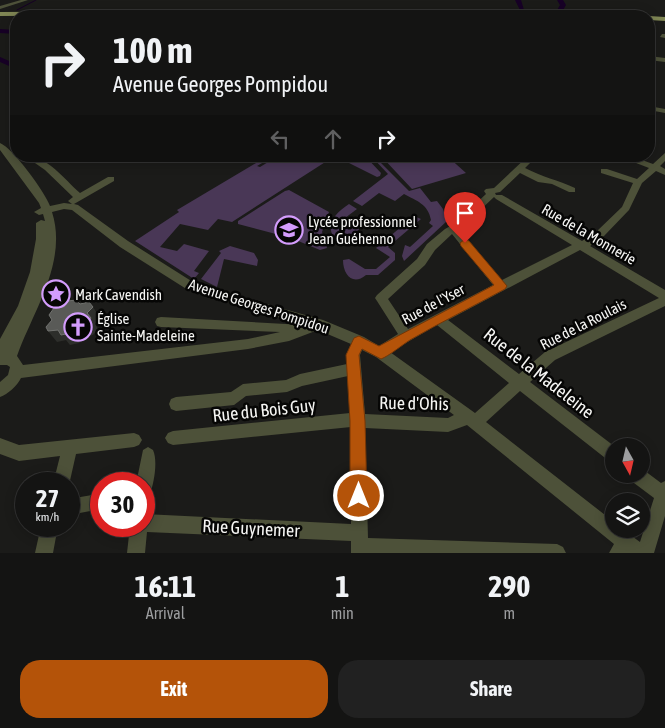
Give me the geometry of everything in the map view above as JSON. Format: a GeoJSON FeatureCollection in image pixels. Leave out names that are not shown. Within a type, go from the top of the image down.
{"type":"FeatureCollection","features":[{"type":"Feature","properties":{"kind":"street"},"geometry":{"type":"LineString","coordinates":[[0,11],[26,0]]}},
{"type":"Feature","properties":{"kind":"street"},"geometry":{"type":"LineString","coordinates":[[0,391],[9,384],[17,372],[14,361],[3,356],[47,267],[51,244],[43,211],[32,199],[2,150]]}},
{"type":"Feature","properties":{"kind":"street","name":"Rue de l'Yser"},"geometry":{"type":"LineString","coordinates":[[381,353],[384,349],[406,336],[600,234],[626,208],[638,182],[658,168],[665,156]]}},
{"type":"Feature","properties":{"kind":"street"},"geometry":{"type":"LineString","coordinates":[[38,162],[48,168],[78,197]]}},
{"type":"Feature","properties":{"kind":"street"},"geometry":{"type":"LineString","coordinates":[[406,336],[382,298],[421,262],[431,247],[496,194],[526,162]]}},
{"type":"Feature","properties":{"kind":"street"},"geometry":{"type":"LineString","coordinates":[[640,162],[658,168]]}},
{"type":"Feature","properties":{"kind":"street"},"geometry":{"type":"LineString","coordinates":[[520,169],[541,180],[554,181],[572,190]]}},
{"type":"Feature","properties":{"kind":"street"},"geometry":{"type":"LineString","coordinates":[[604,171],[638,182]]}},
{"type":"Feature","properties":{"kind":"street"},"geometry":{"type":"LineString","coordinates":[[43,211],[68,206],[78,197],[111,179]]}},
{"type":"Feature","properties":{"kind":"street","name":"Rue de la Monnerie"},"geometry":{"type":"LineString","coordinates":[[496,194],[665,296]]}},
{"type":"Feature","properties":{"kind":"street","name":"Avenue Georges Pompidou"},"geometry":{"type":"LineString","coordinates":[[68,206],[78,208],[124,244],[192,286],[318,324],[359,341],[381,353],[472,419],[628,550]]}},
{"type":"Feature","properties":{"kind":"street"},"geometry":{"type":"LineString","coordinates":[[453,229],[501,286]]}},
{"type":"Feature","properties":{"kind":"street","name":"Rue de la Roulais"},"geometry":{"type":"LineString","coordinates":[[472,419],[519,383],[550,356],[665,301]]}},
{"type":"Feature","properties":{"kind":"street","name":"Rue de la Madeleine"},"geometry":{"type":"LineString","coordinates":[[439,320],[605,449]]}},
{"type":"Feature","properties":{"kind":"street"},"geometry":{"type":"LineString","coordinates":[[162,322],[296,328],[305,331]]}},
{"type":"Feature","properties":{"kind":"street"},"geometry":{"type":"LineString","coordinates":[[17,372],[248,344],[279,339],[305,331],[318,324]]}},
{"type":"Feature","properties":{"kind":"street"},"geometry":{"type":"LineString","coordinates":[[359,341],[353,355],[358,421],[360,544]]}},
{"type":"Feature","properties":{"kind":"street","name":"Rue du Bois Guy"},"geometry":{"type":"LineString","coordinates":[[176,404],[234,398],[243,390],[288,386],[300,380],[354,369]]}},
{"type":"Feature","properties":{"kind":"street","name":"Rue d'Ohis"},"geometry":{"type":"LineString","coordinates":[[358,421],[448,425],[472,419]]}},
{"type":"Feature","properties":{"kind":"street","name":"Rue du Bois Guy"},"geometry":{"type":"LineString","coordinates":[[173,438],[358,421]]}},
{"type":"Feature","properties":{"kind":"street"},"geometry":{"type":"LineString","coordinates":[[0,446],[19,453],[134,440]]}},
{"type":"Feature","properties":{"kind":"street"},"geometry":{"type":"LineString","coordinates":[[64,472],[70,448]]}},
{"type":"Feature","properties":{"kind":"street"},"geometry":{"type":"LineString","coordinates":[[146,472],[148,455]]}},
{"type":"Feature","properties":{"kind":"street"},"geometry":{"type":"LineString","coordinates":[[645,553],[664,492],[650,483]]}},
{"type":"Feature","properties":{"kind":"street","name":"Rue Guynemer"},"geometry":{"type":"LineString","coordinates":[[155,524],[360,544],[557,553]]}},
{"type":"Feature","properties":{"kind":"street"},"geometry":{"type":"LineString","coordinates":[[44,553],[48,537]]}},
{"type":"Feature","properties":{"kind":"street"},"geometry":{"type":"LineString","coordinates":[[136,553],[138,537]]}},
{"type":"Feature","properties":{"kind":"shaded area"},"geometry":{"type":"Polygon","coordinates":[[[258,162],[264,162],[257,166],[260,167],[268,162],[325,162],[232,222],[218,219],[208,230],[180,224],[160,247],[177,251],[184,244],[209,251],[194,271],[199,273],[194,279],[135,241],[179,212],[177,210],[258,162]]]}},
{"type":"Feature","properties":{"kind":"shaded area"},"geometry":{"type":"Polygon","coordinates":[[[347,162],[371,162],[381,173],[377,177],[347,162]]]}},
{"type":"Feature","properties":{"kind":"shaded area"},"geometry":{"type":"Polygon","coordinates":[[[377,162],[380,162],[409,191],[420,188],[431,202],[437,201],[443,209],[447,221],[404,261],[402,256],[405,245],[410,247],[433,226],[429,223],[431,220],[430,215],[425,207],[404,194],[395,201],[379,193],[362,206],[353,201],[388,174],[377,162]]]}},
{"type":"Feature","properties":{"kind":"shaded area"},"geometry":{"type":"Polygon","coordinates":[[[387,162],[454,162],[466,173],[412,189],[387,162]]]}},
{"type":"Feature","properties":{"kind":"shaded area"},"geometry":{"type":"Polygon","coordinates":[[[289,190],[329,212],[322,232],[327,248],[320,250],[291,238],[238,224],[238,221],[289,190]]]}},
{"type":"Feature","properties":{"kind":"shaded area"},"geometry":{"type":"Polygon","coordinates":[[[349,204],[357,209],[345,218],[362,227],[339,245],[331,232],[332,222],[334,217],[349,204]]]}},
{"type":"Feature","properties":{"kind":"shaded area"},"geometry":{"type":"Polygon","coordinates":[[[414,216],[421,219],[388,247],[395,253],[395,260],[378,275],[366,275],[353,279],[347,274],[343,260],[349,259],[365,269],[376,269],[390,257],[376,248],[414,216]]]}},
{"type":"Feature","properties":{"kind":"shaded area"},"geometry":{"type":"Polygon","coordinates":[[[230,246],[254,253],[258,260],[257,266],[224,259],[217,287],[201,279],[221,253],[219,251],[230,246]]]}},
{"type":"Feature","properties":{"kind":"building"},"geometry":{"type":"Polygon","coordinates":[[[76,300],[80,304],[89,302],[93,307],[87,313],[91,318],[86,325],[77,327],[71,333],[61,335],[58,330],[48,331],[46,327],[52,320],[49,315],[54,308],[64,307],[68,301],[76,300]]]}},
{"type":"Feature","properties":{"kind":"waterway"},"geometry":{"type":"LineString","coordinates":[[17,10],[36,0]]}},
{"type":"Feature","properties":{"kind":"waterway"},"geometry":{"type":"LineString","coordinates":[[518,0],[522,9]]}},
{"type":"Feature","properties":{"kind":"waterway"},"geometry":{"type":"LineString","coordinates":[[560,0],[563,5],[560,10]]}},
{"type":"Feature","properties":{"kind":"waterway"},"geometry":{"type":"LineString","coordinates":[[0,31],[10,32]]}},
{"type":"Feature","properties":{"kind":"waterway"},"geometry":{"type":"LineString","coordinates":[[0,59],[10,64]]}},
{"type":"Feature","properties":{"kind":"place","name":"Lycée professionnel Jean Guéhenno"},"geometry":{"type":"Point","coordinates":[289,230]}},
{"type":"Feature","properties":{"kind":"place","name":"Mark Cavendish"},"geometry":{"type":"Point","coordinates":[56,294]}},
{"type":"Feature","properties":{"kind":"place","name":"Église Sainte-Madeleine"},"geometry":{"type":"Point","coordinates":[78,327]}},
{"type":"Feature","properties":{"kind":"route"},"geometry":{"type":"LineString","coordinates":[[359,496],[358,421],[353,355],[356,347],[359,341],[381,353],[384,349],[406,336],[501,286],[465,243]]}}]}
